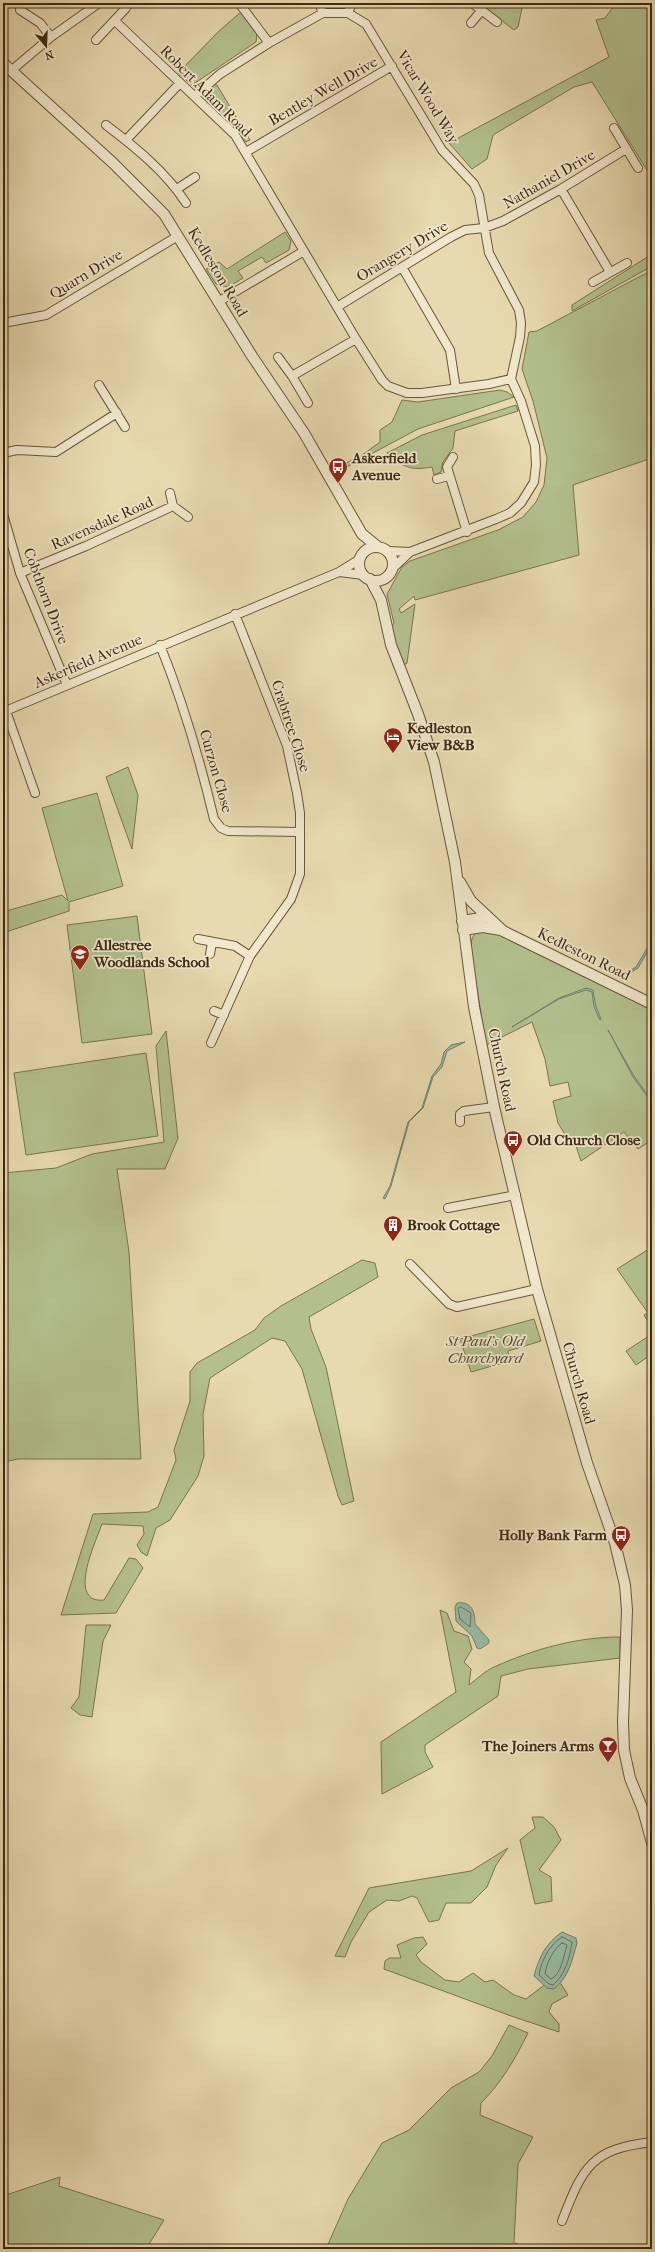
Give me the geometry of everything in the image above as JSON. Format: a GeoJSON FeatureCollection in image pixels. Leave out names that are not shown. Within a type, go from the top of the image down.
{"type":"FeatureCollection","features":[{"type":"Feature","properties":{"kind":"street"},"geometry":{"type":"LineString","coordinates":[[12,70],[51,37],[99,3]]}},
{"type":"Feature","properties":{"kind":"street"},"geometry":{"type":"LineString","coordinates":[[240,3],[269,43]]}},
{"type":"Feature","properties":{"kind":"street"},"geometry":{"type":"LineString","coordinates":[[319,3],[322,13]]}},
{"type":"Feature","properties":{"kind":"street"},"geometry":{"type":"LineString","coordinates":[[195,96],[220,74],[269,43],[322,13],[348,13],[352,3]]}},
{"type":"Feature","properties":{"kind":"street"},"geometry":{"type":"LineString","coordinates":[[472,3],[497,22]]}},
{"type":"Feature","properties":{"kind":"street"},"geometry":{"type":"LineString","coordinates":[[96,40],[126,8]]}},
{"type":"Feature","properties":{"kind":"street"},"geometry":{"type":"LineString","coordinates":[[20,10],[40,23],[51,37]]}},
{"type":"Feature","properties":{"kind":"street"},"geometry":{"type":"LineString","coordinates":[[471,22],[482,10]]}},
{"type":"Feature","properties":{"kind":"street","name":"Vicar Wood Way"},"geometry":{"type":"LineString","coordinates":[[348,13],[366,24],[442,150],[474,184],[479,195],[484,228],[492,263],[518,310],[521,323],[511,379]]}},
{"type":"Feature","properties":{"kind":"street","name":"Robert Adam Road"},"geometry":{"type":"LineString","coordinates":[[115,21],[235,135],[356,339],[382,380],[397,391],[422,393],[456,389],[511,379]]}},
{"type":"Feature","properties":{"kind":"street","name":"Kedleston Road"},"geometry":{"type":"LineString","coordinates":[[3,63],[156,204],[304,433],[362,534],[383,549]]}},
{"type":"Feature","properties":{"kind":"street","name":"Bentley Well Drive"},"geometry":{"type":"LineString","coordinates":[[246,152],[392,66]]}},
{"type":"Feature","properties":{"kind":"street"},"geometry":{"type":"LineString","coordinates":[[126,140],[180,83]]}},
{"type":"Feature","properties":{"kind":"street"},"geometry":{"type":"LineString","coordinates":[[106,124],[126,140],[177,189],[186,203]]}},
{"type":"Feature","properties":{"kind":"street"},"geometry":{"type":"LineString","coordinates":[[614,128],[638,168]]}},
{"type":"Feature","properties":{"kind":"street","name":"Nathaniel Drive"},"geometry":{"type":"LineString","coordinates":[[484,228],[503,221],[561,189],[626,149]]}},
{"type":"Feature","properties":{"kind":"street"},"geometry":{"type":"LineString","coordinates":[[177,189],[195,177]]}},
{"type":"Feature","properties":{"kind":"street"},"geometry":{"type":"LineString","coordinates":[[561,189],[610,272]]}},
{"type":"Feature","properties":{"kind":"street","name":"Orangery Drive"},"geometry":{"type":"LineString","coordinates":[[337,306],[465,230],[484,228]]}},
{"type":"Feature","properties":{"kind":"street","name":"Quarn Drive"},"geometry":{"type":"LineString","coordinates":[[3,323],[46,315],[178,236]]}},
{"type":"Feature","properties":{"kind":"street"},"geometry":{"type":"LineString","coordinates":[[218,302],[304,251]]}},
{"type":"Feature","properties":{"kind":"street"},"geometry":{"type":"LineString","coordinates":[[593,282],[627,263]]}},
{"type":"Feature","properties":{"kind":"street"},"geometry":{"type":"LineString","coordinates":[[402,267],[450,350],[456,389]]}},
{"type":"Feature","properties":{"kind":"street"},"geometry":{"type":"LineString","coordinates":[[292,376],[356,339]]}},
{"type":"Feature","properties":{"kind":"street"},"geometry":{"type":"LineString","coordinates":[[278,357],[292,376],[308,403]]}},
{"type":"Feature","properties":{"kind":"street"},"geometry":{"type":"LineString","coordinates":[[410,552],[383,549],[367,550],[361,557],[360,567],[367,577],[379,580],[386,577],[410,552],[467,532],[510,513],[521,503],[534,482],[536,465],[535,446],[519,397],[511,379]]}},
{"type":"Feature","properties":{"kind":"street"},"geometry":{"type":"LineString","coordinates":[[100,385],[126,427]]}},
{"type":"Feature","properties":{"kind":"street"},"geometry":{"type":"LineString","coordinates":[[3,453],[17,450],[56,452],[117,413]]}},
{"type":"Feature","properties":{"kind":"street"},"geometry":{"type":"LineString","coordinates":[[453,457],[447,467],[448,476],[467,532]]}},
{"type":"Feature","properties":{"kind":"street"},"geometry":{"type":"LineString","coordinates":[[437,479],[448,476]]}},
{"type":"Feature","properties":{"kind":"street","name":"Ravensdale Road"},"geometry":{"type":"LineString","coordinates":[[170,493],[173,506],[188,517]]}},
{"type":"Feature","properties":{"kind":"street","name":"Ravensdale Road"},"geometry":{"type":"LineString","coordinates":[[20,573],[86,546],[173,506]]}},
{"type":"Feature","properties":{"kind":"street","name":"Cobthorn Drive"},"geometry":{"type":"LineString","coordinates":[[3,514],[20,573],[67,685]]}},
{"type":"Feature","properties":{"kind":"street","name":"Kedleston Road"},"geometry":{"type":"LineString","coordinates":[[361,557],[362,534]]}},
{"type":"Feature","properties":{"kind":"street"},"geometry":{"type":"LineString","coordinates":[[383,549],[393,560],[393,568]]}},
{"type":"Feature","properties":{"kind":"street","name":"Askerfield Avenue"},"geometry":{"type":"LineString","coordinates":[[5,711],[160,645],[339,572],[361,557]]}},
{"type":"Feature","properties":{"kind":"street","name":"Askerfield Avenue"},"geometry":{"type":"LineString","coordinates":[[339,572],[367,577]]}},
{"type":"Feature","properties":{"kind":"street","name":"Kedleston Road"},"geometry":{"type":"LineString","coordinates":[[367,577],[381,600],[391,645],[418,714],[434,762],[457,875],[463,925],[503,931],[652,1004]]}},
{"type":"Feature","properties":{"kind":"street","name":"Kedleston Road"},"geometry":{"type":"LineString","coordinates":[[381,600],[386,577]]}},
{"type":"Feature","properties":{"kind":"street","name":"Crabtree Close"},"geometry":{"type":"LineString","coordinates":[[211,1044],[250,956],[295,892],[300,874],[300,832],[297,793],[286,746],[235,614]]}},
{"type":"Feature","properties":{"kind":"street","name":"Curzon Close"},"geometry":{"type":"LineString","coordinates":[[160,645],[177,688],[204,776],[214,819],[228,831],[300,832]]}},
{"type":"Feature","properties":{"kind":"street"},"geometry":{"type":"LineString","coordinates":[[5,711],[28,786],[35,793]]}},
{"type":"Feature","properties":{"kind":"street","name":"Kedleston Road"},"geometry":{"type":"LineString","coordinates":[[457,875],[471,901],[503,931]]}},
{"type":"Feature","properties":{"kind":"street"},"geometry":{"type":"LineString","coordinates":[[463,925],[487,917]]}},
{"type":"Feature","properties":{"kind":"street","name":"Church Road"},"geometry":{"type":"LineString","coordinates":[[463,925],[474,1007],[494,1107],[537,1289],[587,1463],[615,1543],[625,1585],[627,1610],[623,1722],[624,1750],[630,1778],[643,1810],[652,1843]]}},
{"type":"Feature","properties":{"kind":"street"},"geometry":{"type":"LineString","coordinates":[[198,939],[212,943],[235,946],[250,956]]}},
{"type":"Feature","properties":{"kind":"street"},"geometry":{"type":"LineString","coordinates":[[210,954],[212,943]]}},
{"type":"Feature","properties":{"kind":"street"},"geometry":{"type":"LineString","coordinates":[[214,1011],[224,1016]]}},
{"type":"Feature","properties":{"kind":"street"},"geometry":{"type":"LineString","coordinates":[[460,1122],[460,1114],[464,1111],[494,1107]]}},
{"type":"Feature","properties":{"kind":"street"},"geometry":{"type":"LineString","coordinates":[[448,1208],[516,1195]]}},
{"type":"Feature","properties":{"kind":"street"},"geometry":{"type":"LineString","coordinates":[[410,1264],[449,1304],[457,1307],[537,1289]]}},
{"type":"Feature","properties":{"kind":"street"},"geometry":{"type":"LineString","coordinates":[[562,2221],[573,2191],[585,2170],[595,2160],[615,2149],[652,2142]]}},
{"type":"Feature","properties":{"kind":"green space"},"geometry":{"type":"Polygon","coordinates":[[[479,3],[523,3],[518,27],[514,30],[479,3]]]}},
{"type":"Feature","properties":{"kind":"green space"},"geometry":{"type":"Polygon","coordinates":[[[616,3],[633,3],[638,7],[640,3],[652,3],[652,178],[592,82],[574,87],[493,135],[487,159],[472,169],[449,143],[609,57],[596,20],[605,18],[616,3]]]}},
{"type":"Feature","properties":{"kind":"green space"},"geometry":{"type":"Polygon","coordinates":[[[241,12],[257,34],[256,42],[192,85],[178,73],[219,31],[241,12]]]}},
{"type":"Feature","properties":{"kind":"green space"},"geometry":{"type":"Polygon","coordinates":[[[212,84],[217,85],[250,140],[246,142],[212,102],[206,102],[205,94],[212,84]]]}},
{"type":"Feature","properties":{"kind":"green space"},"geometry":{"type":"Polygon","coordinates":[[[285,232],[291,241],[289,250],[266,263],[262,257],[238,271],[243,278],[228,287],[216,284],[206,269],[219,262],[227,269],[285,232]]]}},
{"type":"Feature","properties":{"kind":"green space"},"geometry":{"type":"Polygon","coordinates":[[[652,254],[652,266],[572,311],[572,305],[652,254]]]}},
{"type":"Feature","properties":{"kind":"green space"},"geometry":{"type":"Polygon","coordinates":[[[652,270],[652,458],[573,485],[579,555],[415,600],[414,596],[399,609],[401,613],[415,604],[407,663],[403,666],[391,628],[394,623],[387,594],[402,567],[410,561],[498,530],[523,517],[536,502],[544,485],[547,458],[533,401],[522,369],[529,332],[537,331],[652,270]]]}},
{"type":"Feature","properties":{"kind":"green space"},"geometry":{"type":"Polygon","coordinates":[[[500,390],[507,392],[514,397],[418,429],[338,473],[335,468],[361,456],[380,442],[380,430],[392,422],[402,400],[418,402],[500,390]]]}},
{"type":"Feature","properties":{"kind":"green space"},"geometry":{"type":"Polygon","coordinates":[[[516,405],[518,411],[455,431],[453,448],[443,462],[441,472],[434,475],[432,467],[407,467],[402,465],[387,453],[422,435],[516,405]]]}},
{"type":"Feature","properties":{"kind":"green space"},"geometry":{"type":"Polygon","coordinates":[[[128,767],[138,795],[132,849],[106,777],[128,767]]]}},
{"type":"Feature","properties":{"kind":"green space"},"geometry":{"type":"Polygon","coordinates":[[[97,793],[123,886],[69,902],[69,911],[3,933],[3,912],[62,895],[68,901],[42,808],[97,793]]]}},
{"type":"Feature","properties":{"kind":"green space"},"geometry":{"type":"Polygon","coordinates":[[[137,916],[152,1034],[82,1043],[67,925],[137,916]]]}},
{"type":"Feature","properties":{"kind":"green space"},"geometry":{"type":"Polygon","coordinates":[[[480,931],[499,933],[652,1008],[652,1140],[638,1149],[624,1132],[581,1161],[576,1146],[572,1146],[558,1123],[553,1101],[571,1096],[568,1082],[550,1086],[545,1059],[532,1022],[486,1045],[471,950],[472,939],[475,934],[480,931]]]}},
{"type":"Feature","properties":{"kind":"green space"},"geometry":{"type":"Polygon","coordinates":[[[166,1031],[178,1138],[165,1169],[117,1169],[129,1252],[141,1459],[18,1459],[3,1462],[3,1173],[56,1168],[92,1154],[164,1142],[156,1046],[166,1031]]]}},
{"type":"Feature","properties":{"kind":"green space"},"geometry":{"type":"Polygon","coordinates":[[[146,1053],[158,1136],[26,1155],[14,1073],[146,1053]]]}},
{"type":"Feature","properties":{"kind":"green space"},"geometry":{"type":"Polygon","coordinates":[[[652,1247],[652,1328],[644,1315],[648,1313],[617,1269],[652,1247]]]}},
{"type":"Feature","properties":{"kind":"green space"},"geometry":{"type":"Polygon","coordinates":[[[362,1260],[375,1263],[378,1277],[309,1317],[311,1329],[326,1367],[354,1501],[342,1505],[338,1496],[302,1369],[285,1341],[272,1338],[210,1378],[203,1414],[204,1456],[198,1476],[170,1520],[156,1528],[147,1556],[141,1552],[137,1545],[144,1534],[143,1526],[102,1524],[86,1570],[85,1582],[87,1592],[93,1599],[104,1600],[129,1558],[136,1559],[143,1568],[116,1613],[61,1615],[93,1514],[148,1512],[158,1507],[176,1460],[174,1450],[190,1401],[190,1372],[197,1363],[255,1330],[264,1318],[281,1306],[362,1260]]]}},
{"type":"Feature","properties":{"kind":"green space","name":"St Paul's Old Churchyard"},"geometry":{"type":"Polygon","coordinates":[[[534,1319],[541,1341],[508,1351],[510,1361],[471,1372],[460,1339],[534,1319]]]}},
{"type":"Feature","properties":{"kind":"green space"},"geometry":{"type":"Polygon","coordinates":[[[652,1334],[652,1354],[636,1365],[626,1351],[652,1334]]]}},
{"type":"Feature","properties":{"kind":"green space"},"geometry":{"type":"Polygon","coordinates":[[[440,1610],[447,1613],[454,1631],[468,1636],[472,1649],[464,1662],[471,1669],[469,1685],[484,1673],[509,1661],[556,1645],[588,1639],[620,1637],[620,1658],[528,1669],[501,1676],[498,1696],[425,1745],[425,1752],[433,1767],[382,1794],[381,1742],[456,1692],[440,1610]]]}},
{"type":"Feature","properties":{"kind":"green space"},"geometry":{"type":"Polygon","coordinates":[[[86,1625],[111,1625],[103,1641],[92,1717],[80,1715],[71,1708],[79,1697],[86,1625]]]}},
{"type":"Feature","properties":{"kind":"green space"},"geometry":{"type":"Polygon","coordinates":[[[532,1817],[543,1817],[554,1827],[561,1840],[539,1870],[551,1877],[552,1901],[535,1904],[520,1840],[535,1828],[532,1817]]]}},
{"type":"Feature","properties":{"kind":"green space"},"geometry":{"type":"Polygon","coordinates":[[[508,1848],[496,1865],[487,1887],[471,1903],[446,1903],[439,1920],[429,1922],[417,1898],[412,1896],[399,1901],[387,1900],[369,1912],[351,1942],[345,1957],[335,1956],[369,1888],[471,1871],[508,1848]]]}},
{"type":"Feature","properties":{"kind":"green space"},"geometry":{"type":"Polygon","coordinates":[[[423,1937],[427,1944],[416,1955],[421,1962],[445,1980],[459,1982],[473,1973],[485,1982],[493,1980],[514,1995],[526,1999],[551,1980],[561,1984],[568,1995],[552,2004],[549,2012],[559,2024],[559,2032],[511,2016],[384,1969],[385,1961],[389,1958],[401,1958],[397,1945],[414,1938],[423,1937]]]}},
{"type":"Feature","properties":{"kind":"green space"},"geometry":{"type":"Polygon","coordinates":[[[509,2025],[528,2033],[508,2070],[481,2103],[480,2115],[533,2137],[518,2164],[514,2243],[538,2249],[326,2249],[348,2199],[382,2143],[409,2130],[451,2088],[479,2072],[492,2056],[509,2025]]]}},
{"type":"Feature","properties":{"kind":"green space"},"geometry":{"type":"Polygon","coordinates":[[[60,2177],[59,2186],[164,2220],[146,2249],[3,2249],[3,2196],[60,2177]]]}},
{"type":"Feature","properties":{"kind":"water"},"geometry":{"type":"Polygon","coordinates":[[[652,940],[652,944],[638,968],[623,977],[621,976],[636,967],[652,940]]]}},
{"type":"Feature","properties":{"kind":"water"},"geometry":{"type":"Polygon","coordinates":[[[586,988],[593,990],[596,1007],[601,1019],[600,1020],[594,1007],[592,992],[586,990],[559,999],[512,1027],[559,998],[586,988]]]}},
{"type":"Feature","properties":{"kind":"water"},"geometry":{"type":"Polygon","coordinates":[[[608,1030],[634,1076],[652,1103],[633,1077],[608,1030]]]}},
{"type":"Feature","properties":{"kind":"water"},"geometry":{"type":"Polygon","coordinates":[[[465,1042],[447,1051],[442,1067],[433,1077],[423,1108],[409,1122],[391,1186],[385,1199],[383,1198],[390,1186],[408,1122],[422,1108],[432,1076],[441,1064],[444,1052],[451,1045],[465,1042]]]}},
{"type":"Feature","properties":{"kind":"water"},"geometry":{"type":"Polygon","coordinates":[[[457,1603],[466,1604],[472,1608],[475,1624],[489,1640],[489,1643],[480,1649],[477,1648],[472,1636],[456,1621],[455,1607],[457,1603]]]}},
{"type":"Feature","properties":{"kind":"water"},"geometry":{"type":"Polygon","coordinates":[[[562,1932],[576,1938],[577,1943],[567,1974],[554,1989],[547,1988],[534,1976],[538,1963],[547,1946],[562,1932]]]}},
{"type":"Feature","properties":{"kind":"place","name":"Askerfield Avenue"},"geometry":{"type":"Point","coordinates":[338,484]}},
{"type":"Feature","properties":{"kind":"place","name":"Kedleston View B&B"},"geometry":{"type":"Point","coordinates":[393,754]}},
{"type":"Feature","properties":{"kind":"place","name":"Allestree Woodlands School"},"geometry":{"type":"Point","coordinates":[80,971]}},
{"type":"Feature","properties":{"kind":"place","name":"Old Church Close"},"geometry":{"type":"Point","coordinates":[513,1157]}},
{"type":"Feature","properties":{"kind":"place","name":"Brook Cottage"},"geometry":{"type":"Point","coordinates":[393,1242]}},
{"type":"Feature","properties":{"kind":"place","name":"Holly Bank Farm"},"geometry":{"type":"Point","coordinates":[621,1552]}},
{"type":"Feature","properties":{"kind":"place","name":"The Joiners Arms"},"geometry":{"type":"Point","coordinates":[608,1763]}}]}
